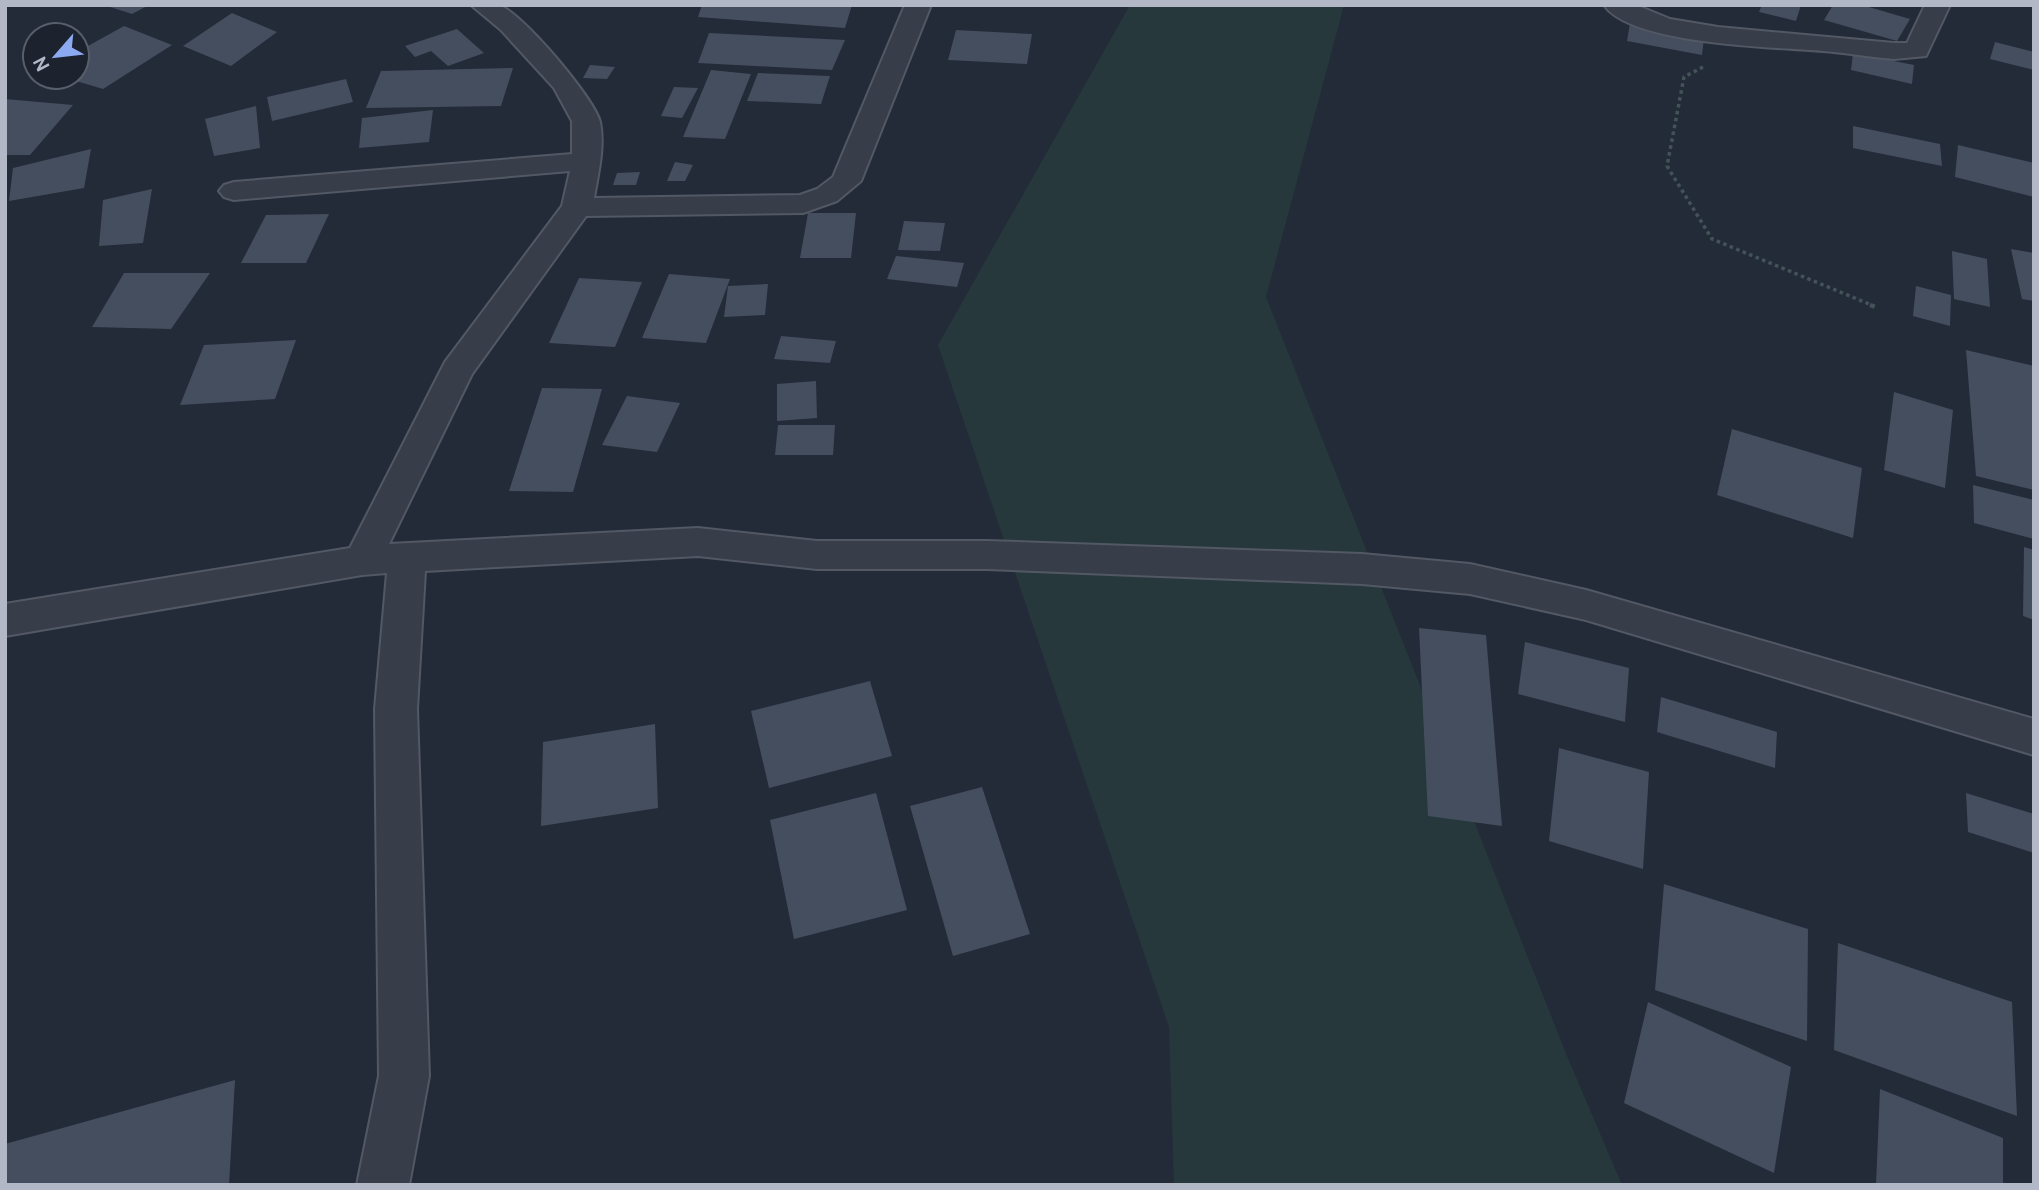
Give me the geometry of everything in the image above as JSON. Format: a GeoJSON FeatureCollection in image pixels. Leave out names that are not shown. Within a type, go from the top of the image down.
{"type":"FeatureCollection","features":[{"type":"Feature","properties":{"kind":"street"},"geometry":{"type":"LineString","coordinates":[[362,560],[457,370],[577,207],[586,161],[586,121],[565,84],[510,25],[483,5]]}},
{"type":"Feature","properties":{"kind":"street"},"geometry":{"type":"LineString","coordinates":[[577,207],[803,204],[827,195],[846,181],[918,5]]}},
{"type":"Feature","properties":{"kind":"street"},"geometry":{"type":"LineString","coordinates":[[1616,5],[1634,16],[1714,35],[1753,40],[1808,41],[1893,53],[1917,50],[1938,5]]}},
{"type":"Feature","properties":{"kind":"street"},"geometry":{"type":"LineString","coordinates":[[234,191],[586,161]]}},
{"type":"Feature","properties":{"kind":"street"},"geometry":{"type":"LineString","coordinates":[[5,620],[362,560],[698,542],[817,555],[987,555],[1362,569],[1470,579],[1586,605],[2034,737]]}},
{"type":"Feature","properties":{"kind":"street"},"geometry":{"type":"LineString","coordinates":[[383,1185],[404,1076],[396,709],[407,557]]}},
{"type":"Feature","properties":{"kind":"path"},"geometry":{"type":"LineString","coordinates":[[1753,40],[1684,78],[1667,166],[1712,239],[1878,308]]}},
{"type":"Feature","properties":{"kind":"shaded area"},"geometry":{"type":"Polygon","coordinates":[[[1130,5],[1344,5],[1266,297],[1567,1056],[1622,1185],[1174,1185],[1169,1027],[938,345],[1130,5]]]}},
{"type":"Feature","properties":{"kind":"building"},"geometry":{"type":"Polygon","coordinates":[[[104,5],[149,5],[132,14],[104,5]]]}},
{"type":"Feature","properties":{"kind":"building"},"geometry":{"type":"Polygon","coordinates":[[[702,5],[852,5],[845,28],[698,17],[702,5]]]}},
{"type":"Feature","properties":{"kind":"building"},"geometry":{"type":"Polygon","coordinates":[[[1762,5],[1801,5],[1796,21],[1759,12],[1762,5]]]}},
{"type":"Feature","properties":{"kind":"building"},"geometry":{"type":"Polygon","coordinates":[[[1833,5],[1862,5],[1910,19],[1897,41],[1824,20],[1833,5]]]}},
{"type":"Feature","properties":{"kind":"building"},"geometry":{"type":"Polygon","coordinates":[[[232,13],[277,32],[231,66],[183,46],[232,13]]]}},
{"type":"Feature","properties":{"kind":"building"},"geometry":{"type":"Polygon","coordinates":[[[1630,23],[1704,37],[1702,55],[1627,41],[1630,23]]]}},
{"type":"Feature","properties":{"kind":"building"},"geometry":{"type":"Polygon","coordinates":[[[124,26],[172,45],[103,89],[91,85],[91,44],[124,26]]]}},
{"type":"Feature","properties":{"kind":"building"},"geometry":{"type":"Polygon","coordinates":[[[457,29],[484,53],[448,66],[431,51],[415,57],[405,46],[457,29]]]}},
{"type":"Feature","properties":{"kind":"building"},"geometry":{"type":"Polygon","coordinates":[[[956,30],[1032,34],[1027,64],[948,60],[956,30]]]}},
{"type":"Feature","properties":{"kind":"building"},"geometry":{"type":"Polygon","coordinates":[[[709,33],[845,40],[832,70],[698,63],[709,33]]]}},
{"type":"Feature","properties":{"kind":"building"},"geometry":{"type":"Polygon","coordinates":[[[1995,42],[2034,52],[2034,70],[1990,59],[1995,42]]]}},
{"type":"Feature","properties":{"kind":"building"},"geometry":{"type":"Polygon","coordinates":[[[1853,53],[1914,65],[1912,84],[1851,70],[1853,53]]]}},
{"type":"Feature","properties":{"kind":"building"},"geometry":{"type":"Polygon","coordinates":[[[590,65],[615,67],[607,79],[583,78],[590,65]]]}},
{"type":"Feature","properties":{"kind":"building"},"geometry":{"type":"Polygon","coordinates":[[[513,68],[501,106],[366,108],[381,71],[513,68]]]}},
{"type":"Feature","properties":{"kind":"building"},"geometry":{"type":"Polygon","coordinates":[[[711,70],[751,74],[725,139],[683,137],[711,70]]]}},
{"type":"Feature","properties":{"kind":"building"},"geometry":{"type":"Polygon","coordinates":[[[758,73],[830,76],[821,104],[747,101],[758,73]]]}},
{"type":"Feature","properties":{"kind":"building"},"geometry":{"type":"Polygon","coordinates":[[[346,79],[353,102],[272,121],[267,97],[346,79]]]}},
{"type":"Feature","properties":{"kind":"building"},"geometry":{"type":"Polygon","coordinates":[[[674,87],[698,88],[682,118],[661,116],[674,87]]]}},
{"type":"Feature","properties":{"kind":"building"},"geometry":{"type":"Polygon","coordinates":[[[5,99],[73,105],[30,155],[5,155],[5,99]]]}},
{"type":"Feature","properties":{"kind":"building"},"geometry":{"type":"Polygon","coordinates":[[[256,106],[260,148],[214,156],[205,119],[256,106]]]}},
{"type":"Feature","properties":{"kind":"building"},"geometry":{"type":"Polygon","coordinates":[[[433,110],[429,142],[359,148],[362,118],[433,110]]]}},
{"type":"Feature","properties":{"kind":"building"},"geometry":{"type":"Polygon","coordinates":[[[1853,126],[1940,144],[1942,166],[1853,148],[1853,126]]]}},
{"type":"Feature","properties":{"kind":"building"},"geometry":{"type":"Polygon","coordinates":[[[1958,145],[2034,163],[2034,197],[1955,177],[1958,145]]]}},
{"type":"Feature","properties":{"kind":"building"},"geometry":{"type":"Polygon","coordinates":[[[91,149],[84,188],[9,201],[13,168],[91,149]]]}},
{"type":"Feature","properties":{"kind":"building"},"geometry":{"type":"Polygon","coordinates":[[[675,162],[693,165],[685,181],[667,181],[675,162]]]}},
{"type":"Feature","properties":{"kind":"building"},"geometry":{"type":"Polygon","coordinates":[[[640,172],[636,185],[613,185],[617,173],[640,172]]]}},
{"type":"Feature","properties":{"kind":"building"},"geometry":{"type":"Polygon","coordinates":[[[152,189],[143,243],[99,246],[103,200],[152,189]]]}},
{"type":"Feature","properties":{"kind":"building"},"geometry":{"type":"Polygon","coordinates":[[[808,213],[856,213],[851,258],[800,258],[808,213]]]}},
{"type":"Feature","properties":{"kind":"building"},"geometry":{"type":"Polygon","coordinates":[[[329,214],[306,263],[241,263],[266,215],[329,214]]]}},
{"type":"Feature","properties":{"kind":"building"},"geometry":{"type":"Polygon","coordinates":[[[904,221],[945,223],[940,251],[898,250],[904,221]]]}},
{"type":"Feature","properties":{"kind":"building"},"geometry":{"type":"Polygon","coordinates":[[[2011,249],[2034,253],[2034,301],[2022,299],[2011,249]]]}},
{"type":"Feature","properties":{"kind":"building"},"geometry":{"type":"Polygon","coordinates":[[[1952,251],[1987,259],[1990,307],[1954,299],[1952,251]]]}},
{"type":"Feature","properties":{"kind":"building"},"geometry":{"type":"Polygon","coordinates":[[[896,256],[964,263],[957,287],[887,279],[896,256]]]}},
{"type":"Feature","properties":{"kind":"building"},"geometry":{"type":"Polygon","coordinates":[[[124,273],[210,273],[171,329],[92,327],[124,273]]]}},
{"type":"Feature","properties":{"kind":"building"},"geometry":{"type":"Polygon","coordinates":[[[669,274],[730,279],[706,343],[642,338],[669,274]]]}},
{"type":"Feature","properties":{"kind":"building"},"geometry":{"type":"Polygon","coordinates":[[[579,278],[642,282],[615,347],[549,343],[579,278]]]}},
{"type":"Feature","properties":{"kind":"building"},"geometry":{"type":"Polygon","coordinates":[[[768,284],[765,315],[724,317],[728,286],[768,284]]]}},
{"type":"Feature","properties":{"kind":"building"},"geometry":{"type":"Polygon","coordinates":[[[1916,286],[1951,295],[1950,326],[1913,316],[1916,286]]]}},
{"type":"Feature","properties":{"kind":"building"},"geometry":{"type":"Polygon","coordinates":[[[781,336],[836,341],[830,363],[774,359],[781,336]]]}},
{"type":"Feature","properties":{"kind":"building"},"geometry":{"type":"Polygon","coordinates":[[[296,340],[275,399],[180,405],[204,345],[296,340]]]}},
{"type":"Feature","properties":{"kind":"building"},"geometry":{"type":"Polygon","coordinates":[[[1966,350],[2034,366],[2034,490],[1976,476],[1966,350]]]}},
{"type":"Feature","properties":{"kind":"building"},"geometry":{"type":"Polygon","coordinates":[[[816,381],[817,418],[777,421],[777,384],[816,381]]]}},
{"type":"Feature","properties":{"kind":"building"},"geometry":{"type":"Polygon","coordinates":[[[542,388],[602,389],[573,492],[509,491],[542,388]]]}},
{"type":"Feature","properties":{"kind":"building"},"geometry":{"type":"Polygon","coordinates":[[[1894,392],[1953,410],[1945,488],[1884,470],[1894,392]]]}},
{"type":"Feature","properties":{"kind":"building"},"geometry":{"type":"Polygon","coordinates":[[[627,396],[680,403],[657,452],[602,445],[627,396]]]}},
{"type":"Feature","properties":{"kind":"building"},"geometry":{"type":"Polygon","coordinates":[[[778,425],[835,425],[833,455],[775,455],[778,425]]]}},
{"type":"Feature","properties":{"kind":"building"},"geometry":{"type":"Polygon","coordinates":[[[1732,429],[1862,468],[1853,538],[1717,495],[1732,429]]]}},
{"type":"Feature","properties":{"kind":"building"},"geometry":{"type":"Polygon","coordinates":[[[1973,485],[2034,500],[2034,539],[1974,523],[1973,485]]]}},
{"type":"Feature","properties":{"kind":"building"},"geometry":{"type":"Polygon","coordinates":[[[2024,547],[2034,550],[2034,620],[2023,616],[2024,547]]]}},
{"type":"Feature","properties":{"kind":"building"},"geometry":{"type":"Polygon","coordinates":[[[1419,628],[1486,635],[1502,826],[1428,816],[1419,628]]]}},
{"type":"Feature","properties":{"kind":"building"},"geometry":{"type":"Polygon","coordinates":[[[1525,642],[1629,668],[1625,722],[1518,694],[1525,642]]]}},
{"type":"Feature","properties":{"kind":"building"},"geometry":{"type":"Polygon","coordinates":[[[870,681],[892,756],[769,788],[751,711],[870,681]]]}},
{"type":"Feature","properties":{"kind":"building"},"geometry":{"type":"Polygon","coordinates":[[[1661,697],[1777,732],[1775,768],[1657,732],[1661,697]]]}},
{"type":"Feature","properties":{"kind":"building"},"geometry":{"type":"Polygon","coordinates":[[[655,724],[658,808],[541,826],[543,742],[655,724]]]}},
{"type":"Feature","properties":{"kind":"building"},"geometry":{"type":"Polygon","coordinates":[[[1559,748],[1649,772],[1643,869],[1549,841],[1559,748]]]}},
{"type":"Feature","properties":{"kind":"building"},"geometry":{"type":"Polygon","coordinates":[[[982,787],[1030,934],[953,956],[910,806],[982,787]]]}},
{"type":"Feature","properties":{"kind":"building"},"geometry":{"type":"Polygon","coordinates":[[[876,793],[907,910],[794,939],[770,820],[876,793]]]}},
{"type":"Feature","properties":{"kind":"building"},"geometry":{"type":"Polygon","coordinates":[[[1966,793],[2034,814],[2034,853],[1968,832],[1966,793]]]}},
{"type":"Feature","properties":{"kind":"building"},"geometry":{"type":"Polygon","coordinates":[[[1664,884],[1808,929],[1807,1041],[1655,990],[1664,884]]]}},
{"type":"Feature","properties":{"kind":"building"},"geometry":{"type":"Polygon","coordinates":[[[1838,943],[2012,1002],[2017,1116],[1834,1050],[1838,943]]]}},
{"type":"Feature","properties":{"kind":"building"},"geometry":{"type":"Polygon","coordinates":[[[1648,1002],[1791,1067],[1774,1173],[1624,1103],[1648,1002]]]}},
{"type":"Feature","properties":{"kind":"building"},"geometry":{"type":"Polygon","coordinates":[[[235,1080],[229,1185],[5,1185],[5,1144],[235,1080]]]}},
{"type":"Feature","properties":{"kind":"building"},"geometry":{"type":"Polygon","coordinates":[[[1880,1089],[2003,1138],[2003,1185],[1876,1185],[1880,1089]]]}}]}
